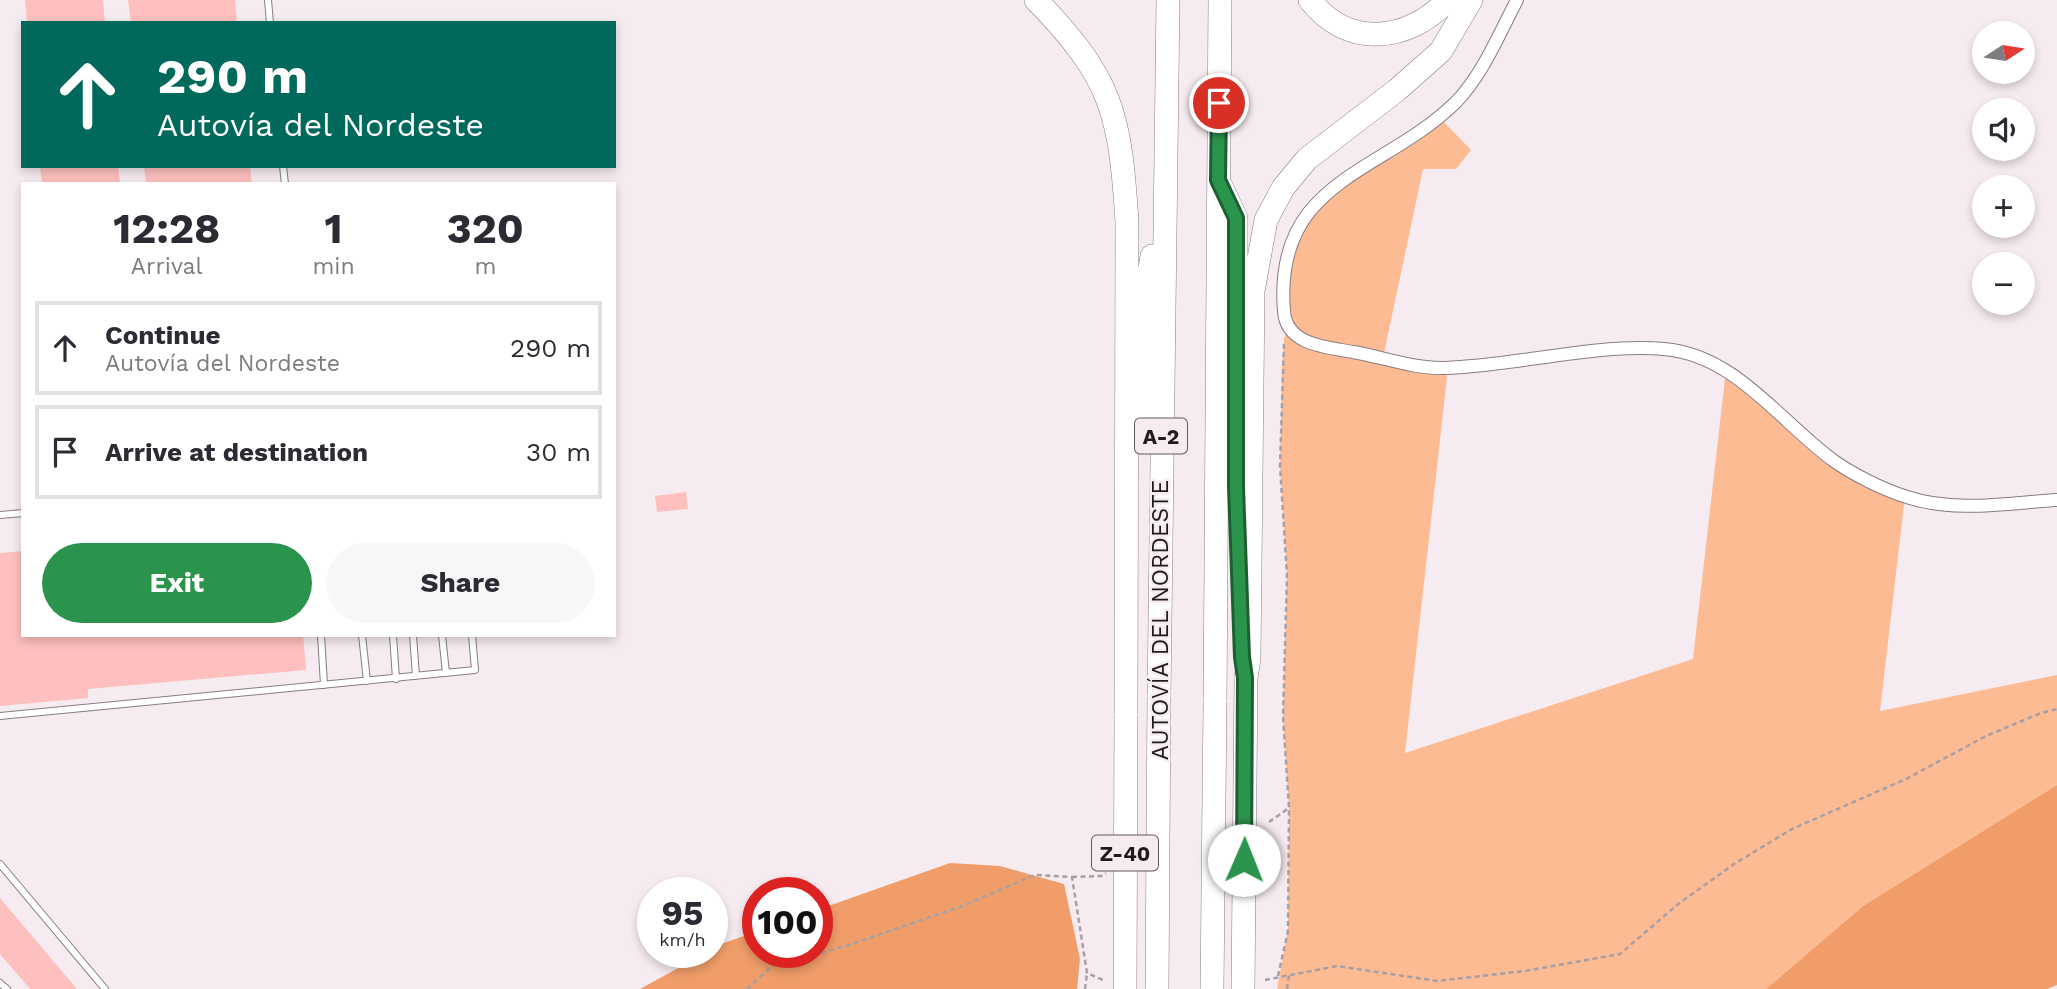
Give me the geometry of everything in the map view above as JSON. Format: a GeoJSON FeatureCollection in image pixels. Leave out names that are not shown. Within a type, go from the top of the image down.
{"type":"FeatureCollection","features":[{"type":"Feature","properties":{"kind":"highway"},"geometry":{"type":"LineString","coordinates":[[1036,0],[1080,48],[1097,73],[1119,133],[1127,222],[1126,644]]}},
{"type":"Feature","properties":{"kind":"highway","name":"AUTOVÍA DEL NORDESTE"},"geometry":{"type":"LineString","coordinates":[[1157,989],[1168,0]]}},
{"type":"Feature","properties":{"kind":"highway"},"geometry":{"type":"LineString","coordinates":[[1220,0],[1218,180],[1236,218],[1236,487],[1245,678],[1243,989]]}},
{"type":"Feature","properties":{"kind":"highway"},"geometry":{"type":"LineString","coordinates":[[1310,0],[1333,22],[1362,33],[1377,34],[1418,25],[1448,0]]}},
{"type":"Feature","properties":{"kind":"highway"},"geometry":{"type":"LineString","coordinates":[[1245,678],[1249,658],[1253,291],[1266,220],[1283,187],[1307,159],[1397,90],[1441,51],[1471,0]]}},
{"type":"Feature","properties":{"kind":"highway","name":"Z-40"},"geometry":{"type":"LineString","coordinates":[[1115,985],[1126,716],[1126,644],[1136,564],[1146,294],[1165,174]]}},
{"type":"Feature","properties":{"kind":"highway","name":"A-2"},"geometry":{"type":"LineString","coordinates":[[1212,989],[1218,180]]}},
{"type":"Feature","properties":{"kind":"street"},"geometry":{"type":"LineString","coordinates":[[1517,0],[1482,66],[1454,104],[1344,178],[1324,195],[1298,226],[1284,275],[1284,316],[1298,337],[1321,346],[1434,368],[1634,350],[1687,352],[1726,370],[1766,400],[1837,463],[1905,496],[1937,505],[1965,506],[2057,500]]}},
{"type":"Feature","properties":{"kind":"lane"},"geometry":{"type":"LineString","coordinates":[[268,0],[270,21]]}},
{"type":"Feature","properties":{"kind":"lane"},"geometry":{"type":"LineString","coordinates":[[0,515],[21,513]]}},
{"type":"Feature","properties":{"kind":"lane"},"geometry":{"type":"LineString","coordinates":[[320,637],[324,685]]}},
{"type":"Feature","properties":{"kind":"lane"},"geometry":{"type":"LineString","coordinates":[[362,637],[367,681]]}},
{"type":"Feature","properties":{"kind":"lane"},"geometry":{"type":"LineString","coordinates":[[393,637],[396,678]]}},
{"type":"Feature","properties":{"kind":"lane"},"geometry":{"type":"LineString","coordinates":[[413,637],[416,676]]}},
{"type":"Feature","properties":{"kind":"lane"},"geometry":{"type":"LineString","coordinates":[[442,637],[446,673]]}},
{"type":"Feature","properties":{"kind":"lane"},"geometry":{"type":"LineString","coordinates":[[0,716],[475,670],[472,637]]}},
{"type":"Feature","properties":{"kind":"lane"},"geometry":{"type":"LineString","coordinates":[[0,864],[105,989]]}},
{"type":"Feature","properties":{"kind":"lane"},"geometry":{"type":"LineString","coordinates":[[0,983],[7,989]]}},
{"type":"Feature","properties":{"kind":"path"},"geometry":{"type":"LineString","coordinates":[[1277,977],[1288,930],[1289,808],[1283,718],[1287,575],[1280,455],[1284,338],[1289,327]]}},
{"type":"Feature","properties":{"kind":"path"},"geometry":{"type":"LineString","coordinates":[[1265,980],[1337,966],[1437,981],[1525,971],[1620,954],[1677,905],[1724,871],[1792,829],[1906,779],[1986,736],[2057,709]]}},
{"type":"Feature","properties":{"kind":"path"},"geometry":{"type":"LineString","coordinates":[[1269,822],[1289,808]]}},
{"type":"Feature","properties":{"kind":"path"},"geometry":{"type":"LineString","coordinates":[[747,989],[772,965],[898,928],[1035,875],[1072,877],[1087,973],[1085,989]]}},
{"type":"Feature","properties":{"kind":"path"},"geometry":{"type":"LineString","coordinates":[[1087,973],[1115,985]]}},
{"type":"Feature","properties":{"kind":"path"},"geometry":{"type":"LineString","coordinates":[[1287,989],[1289,975]]}},
{"type":"Feature","properties":{"kind":"shaded area"},"geometry":{"type":"Polygon","coordinates":[[[1438,116],[1471,150],[1456,169],[1423,169],[1383,358],[1448,368],[1405,753],[1693,659],[1726,370],[1837,463],[1905,496],[1880,711],[2057,675],[2057,785],[1863,906],[1766,989],[1277,989],[1288,930],[1289,808],[1283,717],[1287,575],[1280,466],[1282,368],[1284,338],[1289,327],[1284,275],[1310,209],[1438,116]]]}},
{"type":"Feature","properties":{"kind":"shaded area"},"geometry":{"type":"Polygon","coordinates":[[[2057,785],[2057,985],[2047,989],[1766,989],[1863,906],[2057,785]]]}},
{"type":"Feature","properties":{"kind":"shaded area"},"geometry":{"type":"Polygon","coordinates":[[[950,863],[1000,866],[1064,884],[1080,959],[1077,989],[640,989],[678,968],[728,968],[728,942],[742,937],[742,968],[833,968],[833,904],[950,863]]]}},
{"type":"Feature","properties":{"kind":"building"},"geometry":{"type":"Polygon","coordinates":[[[25,0],[103,0],[105,21],[27,21],[25,0]]]}},
{"type":"Feature","properties":{"kind":"building"},"geometry":{"type":"Polygon","coordinates":[[[128,0],[235,0],[237,21],[131,21],[128,0]]]}},
{"type":"Feature","properties":{"kind":"building"},"geometry":{"type":"Polygon","coordinates":[[[40,168],[118,168],[120,182],[42,182],[40,168]]]}},
{"type":"Feature","properties":{"kind":"building"},"geometry":{"type":"Polygon","coordinates":[[[144,168],[250,168],[252,182],[146,182],[144,168]]]}},
{"type":"Feature","properties":{"kind":"building"},"geometry":{"type":"Polygon","coordinates":[[[686,492],[688,509],[657,512],[655,496],[686,492]]]}},
{"type":"Feature","properties":{"kind":"building"},"geometry":{"type":"Polygon","coordinates":[[[21,551],[21,637],[303,637],[306,670],[88,689],[88,698],[0,706],[0,553],[21,551]]]}},
{"type":"Feature","properties":{"kind":"building"},"geometry":{"type":"Polygon","coordinates":[[[0,898],[77,989],[30,989],[0,954],[0,898]]]}},
{"type":"Feature","properties":{"kind":"route"},"geometry":{"type":"LineString","coordinates":[[1219,103],[1218,180],[1236,218],[1236,487],[1245,678],[1244,860]]}}]}
